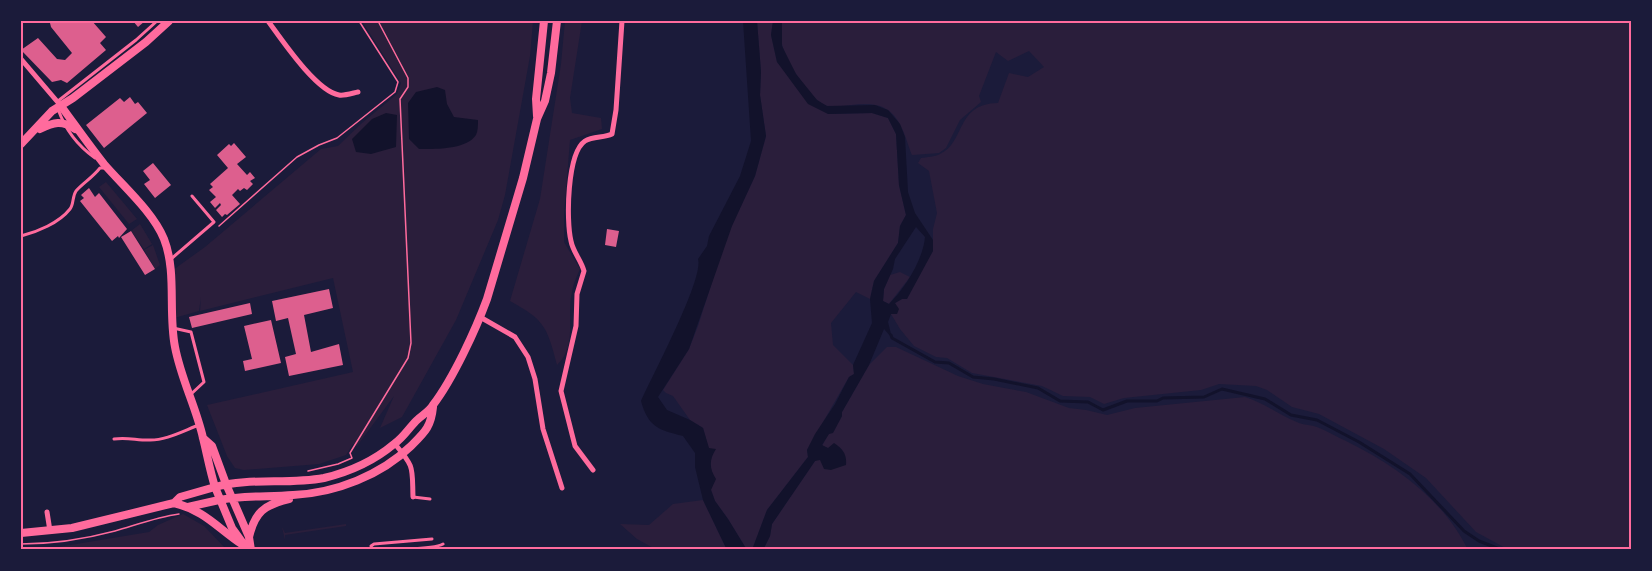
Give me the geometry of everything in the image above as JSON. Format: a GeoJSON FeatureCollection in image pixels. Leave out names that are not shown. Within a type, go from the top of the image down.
{"type":"FeatureCollection","features":[{"type":"Feature","properties":{"kind":"main road"},"geometry":{"type":"LineString","coordinates":[[21,144],[58,105],[146,42],[170,21]]}},
{"type":"Feature","properties":{"kind":"main road"},"geometry":{"type":"LineString","coordinates":[[537,119],[536,99],[544,21]]}},
{"type":"Feature","properties":{"kind":"main road"},"geometry":{"type":"LineString","coordinates":[[174,503],[180,497],[226,484],[274,483],[324,478],[353,468],[378,456],[395,444],[416,421],[433,407],[480,317],[515,207],[537,119],[546,101],[557,21]]}},
{"type":"Feature","properties":{"kind":"main road"},"geometry":{"type":"LineString","coordinates":[[58,105],[106,166],[158,226],[163,237],[170,264],[173,328],[180,370],[203,438],[219,500],[232,528],[248,548]]}},
{"type":"Feature","properties":{"kind":"main road"},"geometry":{"type":"LineString","coordinates":[[34,132],[54,122],[64,123],[81,134]]}},
{"type":"Feature","properties":{"kind":"main road"},"geometry":{"type":"LineString","coordinates":[[188,507],[232,497],[295,495],[336,488],[372,473],[403,453],[432,421],[433,407]]}},
{"type":"Feature","properties":{"kind":"main road"},"geometry":{"type":"LineString","coordinates":[[203,438],[212,446],[249,537]]}},
{"type":"Feature","properties":{"kind":"main road"},"geometry":{"type":"LineString","coordinates":[[248,548],[252,525],[259,513],[277,502],[292,499],[295,495]]}},
{"type":"Feature","properties":{"kind":"main road"},"geometry":{"type":"LineString","coordinates":[[21,533],[72,528],[174,503],[206,516],[248,548]]}},
{"type":"Feature","properties":{"kind":"street"},"geometry":{"type":"LineString","coordinates":[[268,21],[298,61],[319,83],[339,95],[358,92]]}},
{"type":"Feature","properties":{"kind":"street"},"geometry":{"type":"LineString","coordinates":[[593,470],[575,446],[561,390],[576,326],[577,294],[584,271],[570,237],[571,168],[574,153],[585,141],[612,134],[616,110],[622,21]]}},
{"type":"Feature","properties":{"kind":"street"},"geometry":{"type":"LineString","coordinates":[[21,59],[58,105]]}},
{"type":"Feature","properties":{"kind":"street"},"geometry":{"type":"LineString","coordinates":[[480,317],[515,337],[528,357],[535,379],[543,429],[562,489]]}},
{"type":"Feature","properties":{"kind":"street"},"geometry":{"type":"LineString","coordinates":[[395,444],[409,460],[412,468],[413,497]]}},
{"type":"Feature","properties":{"kind":"street"},"geometry":{"type":"LineString","coordinates":[[47,512],[50,531]]}},
{"type":"Feature","properties":{"kind":"lane"},"geometry":{"type":"LineString","coordinates":[[106,166],[84,151],[64,123],[58,105],[157,21]]}},
{"type":"Feature","properties":{"kind":"lane"},"geometry":{"type":"LineString","coordinates":[[21,236],[33,233],[69,211],[76,191],[92,179],[100,168],[106,166]]}},
{"type":"Feature","properties":{"kind":"lane"},"geometry":{"type":"LineString","coordinates":[[170,264],[214,222],[192,196]]}},
{"type":"Feature","properties":{"kind":"lane"},"geometry":{"type":"LineString","coordinates":[[173,328],[191,332],[204,382],[188,396]]}},
{"type":"Feature","properties":{"kind":"lane"},"geometry":{"type":"LineString","coordinates":[[114,439],[149,441],[199,425]]}},
{"type":"Feature","properties":{"kind":"lane"},"geometry":{"type":"LineString","coordinates":[[413,497],[430,499]]}},
{"type":"Feature","properties":{"kind":"lane"},"geometry":{"type":"LineString","coordinates":[[372,550],[371,546],[374,544],[432,539]]}},
{"type":"Feature","properties":{"kind":"lane"},"geometry":{"type":"LineString","coordinates":[[390,550],[433,548],[443,544]]}},
{"type":"Feature","properties":{"kind":"path"},"geometry":{"type":"LineString","coordinates":[[216,228],[297,157],[337,138],[395,92],[398,82],[359,21]]}},
{"type":"Feature","properties":{"kind":"path"},"geometry":{"type":"LineString","coordinates":[[300,472],[320,469],[352,458],[350,453],[408,358],[411,343],[400,99],[408,87],[408,78],[378,21]]}},
{"type":"Feature","properties":{"kind":"path"},"geometry":{"type":"LineString","coordinates":[[21,544],[71,540],[115,531],[153,519],[183,514]]}},
{"type":"Feature","properties":{"kind":"shaded area"},"geometry":{"type":"Polygon","coordinates":[[[362,21],[533,21],[530,56],[505,195],[498,220],[456,320],[402,417],[380,428],[394,396],[357,446],[353,444],[346,455],[319,464],[244,470],[235,468],[227,456],[207,405],[353,372],[333,278],[200,311],[201,297],[199,311],[174,318],[173,270],[205,247],[321,149],[338,146],[397,94],[401,83],[362,21]]]}},
{"type":"Feature","properties":{"kind":"shaded area"},"geometry":{"type":"Polygon","coordinates":[[[565,21],[582,21],[570,98],[572,113],[601,118],[602,129],[570,140],[564,242],[580,269],[570,301],[570,330],[567,349],[557,365],[543,326],[531,314],[510,301],[540,199],[561,64],[565,21]]]}},
{"type":"Feature","properties":{"kind":"shaded area"},"geometry":{"type":"Polygon","coordinates":[[[743,21],[757,21],[761,72],[760,95],[766,136],[755,176],[732,226],[689,349],[658,397],[667,410],[703,428],[709,448],[716,449],[711,464],[716,479],[711,490],[715,501],[747,550],[727,550],[703,500],[695,467],[695,453],[683,436],[667,432],[651,422],[641,401],[686,306],[698,270],[698,259],[707,246],[709,236],[740,176],[751,141],[743,21]]]}},
{"type":"Feature","properties":{"kind":"shaded area"},"geometry":{"type":"Polygon","coordinates":[[[757,21],[773,21],[771,35],[777,62],[828,114],[872,113],[888,118],[896,134],[899,185],[906,215],[900,226],[898,243],[874,281],[870,299],[856,292],[831,323],[833,345],[853,365],[854,374],[849,377],[807,450],[808,457],[767,510],[752,550],[747,550],[715,501],[711,490],[711,457],[703,428],[690,420],[673,396],[663,390],[689,349],[726,238],[755,176],[766,136],[760,95],[761,72],[757,21]]]}},
{"type":"Feature","properties":{"kind":"shaded area"},"geometry":{"type":"Polygon","coordinates":[[[773,21],[782,21],[782,46],[796,74],[817,100],[827,106],[875,105],[888,110],[900,124],[905,137],[908,192],[915,213],[933,240],[933,251],[907,299],[895,303],[899,309],[897,314],[891,314],[888,322],[892,338],[884,329],[869,365],[842,412],[833,433],[829,434],[822,445],[828,448],[834,443],[840,447],[845,455],[846,465],[831,470],[824,469],[820,460],[815,461],[772,524],[770,536],[763,550],[752,550],[767,510],[808,457],[807,450],[815,434],[835,404],[849,377],[854,374],[853,365],[872,323],[870,299],[874,281],[898,243],[900,226],[906,215],[899,185],[896,134],[888,118],[872,113],[828,114],[808,104],[777,62],[771,35],[773,21]],[[916,227],[895,259],[884,289],[883,301],[889,304],[907,282],[921,255],[925,237],[916,227]]]}},
{"type":"Feature","properties":{"kind":"shaded area"},"geometry":{"type":"Polygon","coordinates":[[[782,21],[1631,21],[1631,550],[1509,550],[1476,532],[1426,478],[1384,449],[1319,414],[1292,407],[1267,390],[1256,386],[1219,384],[1201,390],[1124,398],[1104,404],[1090,397],[1063,396],[1042,386],[972,373],[947,358],[936,357],[914,346],[891,314],[895,303],[902,299],[933,251],[933,229],[937,213],[929,171],[918,163],[921,158],[938,155],[948,148],[974,110],[984,105],[998,103],[1009,73],[1028,77],[1044,67],[1029,51],[1008,61],[996,52],[979,96],[981,102],[960,120],[946,148],[939,153],[912,155],[900,125],[888,110],[881,106],[866,104],[828,106],[821,103],[807,90],[784,51],[781,39],[782,21]]]}},
{"type":"Feature","properties":{"kind":"shaded area"},"geometry":{"type":"Polygon","coordinates":[[[437,87],[445,90],[447,104],[454,117],[478,120],[477,133],[471,140],[458,146],[419,149],[409,139],[408,103],[416,92],[437,87]]]}},
{"type":"Feature","properties":{"kind":"shaded area"},"geometry":{"type":"Polygon","coordinates":[[[386,113],[397,115],[396,147],[371,154],[356,152],[352,139],[372,119],[386,113]]]}},
{"type":"Feature","properties":{"kind":"shaded area"},"geometry":{"type":"Polygon","coordinates":[[[106,182],[137,219],[129,224],[99,187],[106,182]]]}},
{"type":"Feature","properties":{"kind":"shaded area"},"geometry":{"type":"Polygon","coordinates":[[[140,224],[152,244],[144,249],[131,231],[140,224]]]}},
{"type":"Feature","properties":{"kind":"shaded area"},"geometry":{"type":"Polygon","coordinates":[[[153,245],[160,265],[155,269],[144,250],[153,245]]]}},
{"type":"Feature","properties":{"kind":"shaded area"},"geometry":{"type":"Polygon","coordinates":[[[900,272],[910,277],[889,304],[883,301],[884,289],[890,275],[900,272]]]}},
{"type":"Feature","properties":{"kind":"shaded area"},"geometry":{"type":"Polygon","coordinates":[[[887,347],[896,347],[958,376],[983,384],[1026,392],[1069,408],[1107,415],[1135,408],[1245,397],[1299,423],[1324,430],[1400,473],[1446,515],[1468,550],[763,550],[770,536],[772,524],[815,461],[828,448],[822,446],[829,433],[833,432],[869,365],[887,347]]]}},
{"type":"Feature","properties":{"kind":"shaded area"},"geometry":{"type":"Polygon","coordinates":[[[703,500],[727,550],[657,550],[637,539],[620,524],[649,525],[673,504],[703,500]]]}},
{"type":"Feature","properties":{"kind":"shaded area"},"geometry":{"type":"Polygon","coordinates":[[[183,514],[204,526],[227,550],[40,550],[149,532],[158,525],[183,514]]]}},
{"type":"Feature","properties":{"kind":"shaded area"},"geometry":{"type":"Polygon","coordinates":[[[346,524],[346,526],[285,535],[285,540],[282,527],[285,533],[346,524]]]}},
{"type":"Feature","properties":{"kind":"building"},"geometry":{"type":"Polygon","coordinates":[[[53,21],[92,21],[106,37],[100,43],[106,50],[67,83],[61,80],[52,82],[21,50],[38,38],[57,59],[65,60],[72,53],[51,27],[50,23],[53,21]]]}},
{"type":"Feature","properties":{"kind":"building"},"geometry":{"type":"Polygon","coordinates":[[[133,21],[145,21],[138,27],[133,21]]]}},
{"type":"Feature","properties":{"kind":"building"},"geometry":{"type":"Polygon","coordinates":[[[130,97],[135,104],[138,102],[147,113],[104,148],[86,125],[120,98],[124,102],[130,97]]]}},
{"type":"Feature","properties":{"kind":"building"},"geometry":{"type":"Polygon","coordinates":[[[234,143],[246,157],[237,164],[247,175],[250,172],[255,178],[250,181],[253,184],[247,190],[238,189],[232,195],[240,204],[222,217],[216,210],[221,205],[220,203],[215,208],[210,202],[216,197],[209,190],[213,187],[210,184],[228,168],[217,155],[229,144],[231,146],[234,143]]]}},
{"type":"Feature","properties":{"kind":"building"},"geometry":{"type":"Polygon","coordinates":[[[153,163],[171,185],[155,198],[144,184],[150,180],[143,171],[153,163]]]}},
{"type":"Feature","properties":{"kind":"building"},"geometry":{"type":"Polygon","coordinates":[[[89,188],[95,197],[99,193],[127,229],[119,238],[118,236],[112,241],[80,201],[84,198],[81,195],[89,188]]]}},
{"type":"Feature","properties":{"kind":"building"},"geometry":{"type":"Polygon","coordinates":[[[607,229],[619,231],[616,247],[605,245],[607,229]]]}},
{"type":"Feature","properties":{"kind":"building"},"geometry":{"type":"Polygon","coordinates":[[[131,231],[155,269],[145,275],[121,237],[131,231]]]}},
{"type":"Feature","properties":{"kind":"building"},"geometry":{"type":"Polygon","coordinates":[[[329,289],[333,308],[304,315],[311,352],[339,344],[343,365],[289,376],[285,357],[296,354],[288,318],[276,321],[272,301],[329,289]]]}},
{"type":"Feature","properties":{"kind":"building"},"geometry":{"type":"Polygon","coordinates":[[[250,303],[252,314],[192,328],[189,317],[250,303]]]}},
{"type":"Feature","properties":{"kind":"building"},"geometry":{"type":"Polygon","coordinates":[[[271,320],[281,363],[245,371],[243,361],[252,359],[244,326],[271,320]]]}},
{"type":"Feature","properties":{"kind":"waterway"},"geometry":{"type":"LineString","coordinates":[[891,335],[892,338],[935,362],[949,363],[973,377],[1038,388],[1060,401],[1088,402],[1103,410],[1127,401],[1204,397],[1222,389],[1265,399],[1291,415],[1317,420],[1359,442],[1410,474],[1464,531],[1479,541],[1502,550]]}}]}
